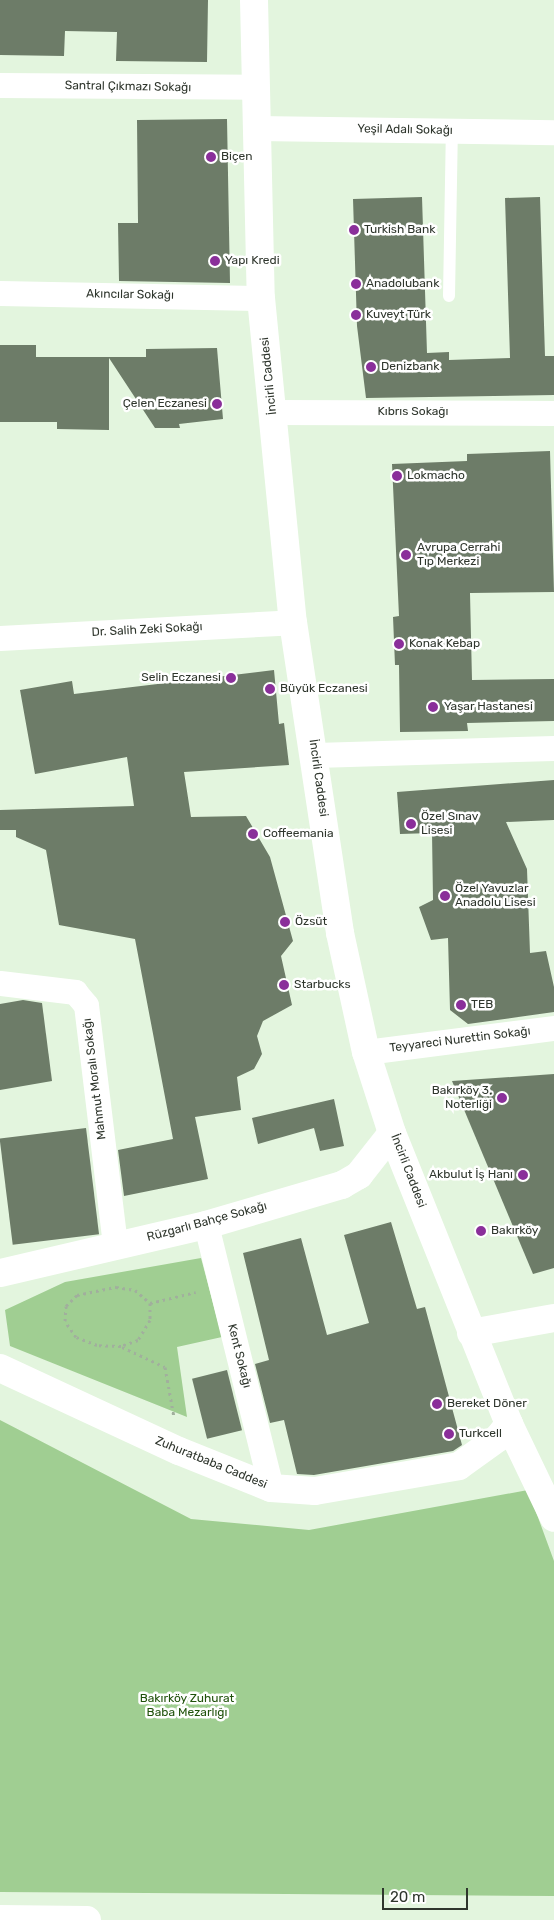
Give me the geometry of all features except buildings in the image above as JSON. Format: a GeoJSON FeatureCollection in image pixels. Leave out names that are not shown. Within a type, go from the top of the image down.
{"type":"FeatureCollection","features":[{"type":"Feature","properties":{"kind":"main road","name":"İncirli Caddesi"},"geometry":{"type":"LineString","coordinates":[[254,0],[261,298],[293,622],[315,755],[340,933],[366,1052],[392,1133],[509,1424],[554,1518]]}},
{"type":"Feature","properties":{"kind":"main road","name":"Rüzgarlı Bahçe Sokağı"},"geometry":{"type":"LineString","coordinates":[[0,1273],[206,1225],[342,1185],[359,1175],[392,1133]]}},
{"type":"Feature","properties":{"kind":"main road"},"geometry":{"type":"LineString","coordinates":[[471,1333],[554,1318]]}},
{"type":"Feature","properties":{"kind":"main road","name":"Zuhuratbaba Caddesi"},"geometry":{"type":"LineString","coordinates":[[0,1368],[180,1451],[271,1488],[314,1490],[459,1466],[498,1438],[509,1424]]}},
{"type":"Feature","properties":{"kind":"main road"},"geometry":{"type":"LineString","coordinates":[[0,1919],[87,1920]]}},
{"type":"Feature","properties":{"kind":"street","name":"Santral Çıkmazı Sokağı"},"geometry":{"type":"LineString","coordinates":[[0,86],[256,87]]}},
{"type":"Feature","properties":{"kind":"street","name":"Yeşil Adalı Sokağı"},"geometry":{"type":"LineString","coordinates":[[256,128],[554,132]]}},
{"type":"Feature","properties":{"kind":"street","name":"Akıncılar Sokağı"},"geometry":{"type":"LineString","coordinates":[[0,293],[261,298]]}},
{"type":"Feature","properties":{"kind":"street","name":"Kıbrıs Sokağı"},"geometry":{"type":"LineString","coordinates":[[272,412],[554,413]]}},
{"type":"Feature","properties":{"kind":"street","name":"Dr. Salih Zeki Sokağı"},"geometry":{"type":"LineString","coordinates":[[0,638],[293,622]]}},
{"type":"Feature","properties":{"kind":"street"},"geometry":{"type":"LineString","coordinates":[[315,755],[554,748]]}},
{"type":"Feature","properties":{"kind":"street","name":"Mahmut Moralı Sokağı"},"geometry":{"type":"LineString","coordinates":[[0,983],[75,992],[86,1005],[115,1245]]}},
{"type":"Feature","properties":{"kind":"street","name":"Teyyareci Nurettin Sokağı"},"geometry":{"type":"LineString","coordinates":[[366,1052],[554,1028]]}},
{"type":"Feature","properties":{"kind":"street","name":"Kent Sokağı"},"geometry":{"type":"LineString","coordinates":[[206,1225],[271,1488]]}},
{"type":"Feature","properties":{"kind":"lane"},"geometry":{"type":"LineString","coordinates":[[449,296],[452,131]]}},
{"type":"Feature","properties":{"kind":"path"},"geometry":{"type":"LineString","coordinates":[[150,1303],[222,1286]]}},
{"type":"Feature","properties":{"kind":"path"},"geometry":{"type":"LineString","coordinates":[[116,1287],[135,1290],[150,1303],[150,1320],[138,1340],[121,1346],[96,1345],[76,1336],[65,1321],[66,1306],[77,1295],[116,1287]]}},
{"type":"Feature","properties":{"kind":"path"},"geometry":{"type":"LineString","coordinates":[[121,1346],[165,1367],[180,1451]]}},
{"type":"Feature","properties":{"kind":"green space"},"geometry":{"type":"Polygon","coordinates":[[[201,1258],[222,1337],[177,1347],[187,1417],[10,1346],[5,1310],[65,1282],[201,1258]]]}},
{"type":"Feature","properties":{"kind":"green space","name":"Bakırköy Zuhurat Baba Mezarlığı"},"geometry":{"type":"Polygon","coordinates":[[[0,1420],[191,1519],[309,1530],[528,1490],[554,1561],[554,1896],[0,1892],[0,1420]]]}},
{"type":"Feature","properties":{"kind":"place","name":"Biçen"},"geometry":{"type":"Point","coordinates":[211,157]}},
{"type":"Feature","properties":{"kind":"place","name":"Turkish Bank"},"geometry":{"type":"Point","coordinates":[354,230]}},
{"type":"Feature","properties":{"kind":"place","name":"Yapı Kredi"},"geometry":{"type":"Point","coordinates":[215,261]}},
{"type":"Feature","properties":{"kind":"place","name":"Anadolubank"},"geometry":{"type":"Point","coordinates":[356,284]}},
{"type":"Feature","properties":{"kind":"place","name":"Kuveyt Türk"},"geometry":{"type":"Point","coordinates":[356,315]}},
{"type":"Feature","properties":{"kind":"place","name":"Denizbank"},"geometry":{"type":"Point","coordinates":[371,367]}},
{"type":"Feature","properties":{"kind":"place","name":"Çelen Eczanesi"},"geometry":{"type":"Point","coordinates":[217,404]}},
{"type":"Feature","properties":{"kind":"place","name":"Lokmacho"},"geometry":{"type":"Point","coordinates":[397,476]}},
{"type":"Feature","properties":{"kind":"place","name":"Avrupa Cerrahi Tıp Merkezi"},"geometry":{"type":"Point","coordinates":[406,555]}},
{"type":"Feature","properties":{"kind":"place","name":"Konak Kebap"},"geometry":{"type":"Point","coordinates":[399,644]}},
{"type":"Feature","properties":{"kind":"place","name":"Selin Eczanesi"},"geometry":{"type":"Point","coordinates":[231,678]}},
{"type":"Feature","properties":{"kind":"place","name":"Büyük Eczanesi"},"geometry":{"type":"Point","coordinates":[270,689]}},
{"type":"Feature","properties":{"kind":"place","name":"Yaşar Hastanesi"},"geometry":{"type":"Point","coordinates":[433,707]}},
{"type":"Feature","properties":{"kind":"place","name":"Özel Sınav Lisesi"},"geometry":{"type":"Point","coordinates":[411,824]}},
{"type":"Feature","properties":{"kind":"place","name":"Coffeemania"},"geometry":{"type":"Point","coordinates":[253,834]}},
{"type":"Feature","properties":{"kind":"place","name":"Özel Yavuzlar Anadolu Lisesi"},"geometry":{"type":"Point","coordinates":[445,896]}},
{"type":"Feature","properties":{"kind":"place","name":"Özsüt"},"geometry":{"type":"Point","coordinates":[285,922]}},
{"type":"Feature","properties":{"kind":"place","name":"Starbucks"},"geometry":{"type":"Point","coordinates":[284,985]}},
{"type":"Feature","properties":{"kind":"place","name":"TEB"},"geometry":{"type":"Point","coordinates":[461,1005]}},
{"type":"Feature","properties":{"kind":"place","name":"Bakırköy 3. Noterliği"},"geometry":{"type":"Point","coordinates":[502,1098]}},
{"type":"Feature","properties":{"kind":"place","name":"Akbulut İş Hanı"},"geometry":{"type":"Point","coordinates":[523,1175]}},
{"type":"Feature","properties":{"kind":"place","name":"Bakırköy"},"geometry":{"type":"Point","coordinates":[481,1231]}},
{"type":"Feature","properties":{"kind":"place","name":"Bereket Döner"},"geometry":{"type":"Point","coordinates":[437,1404]}},
{"type":"Feature","properties":{"kind":"place","name":"Turkcell"},"geometry":{"type":"Point","coordinates":[449,1434]}}]}
